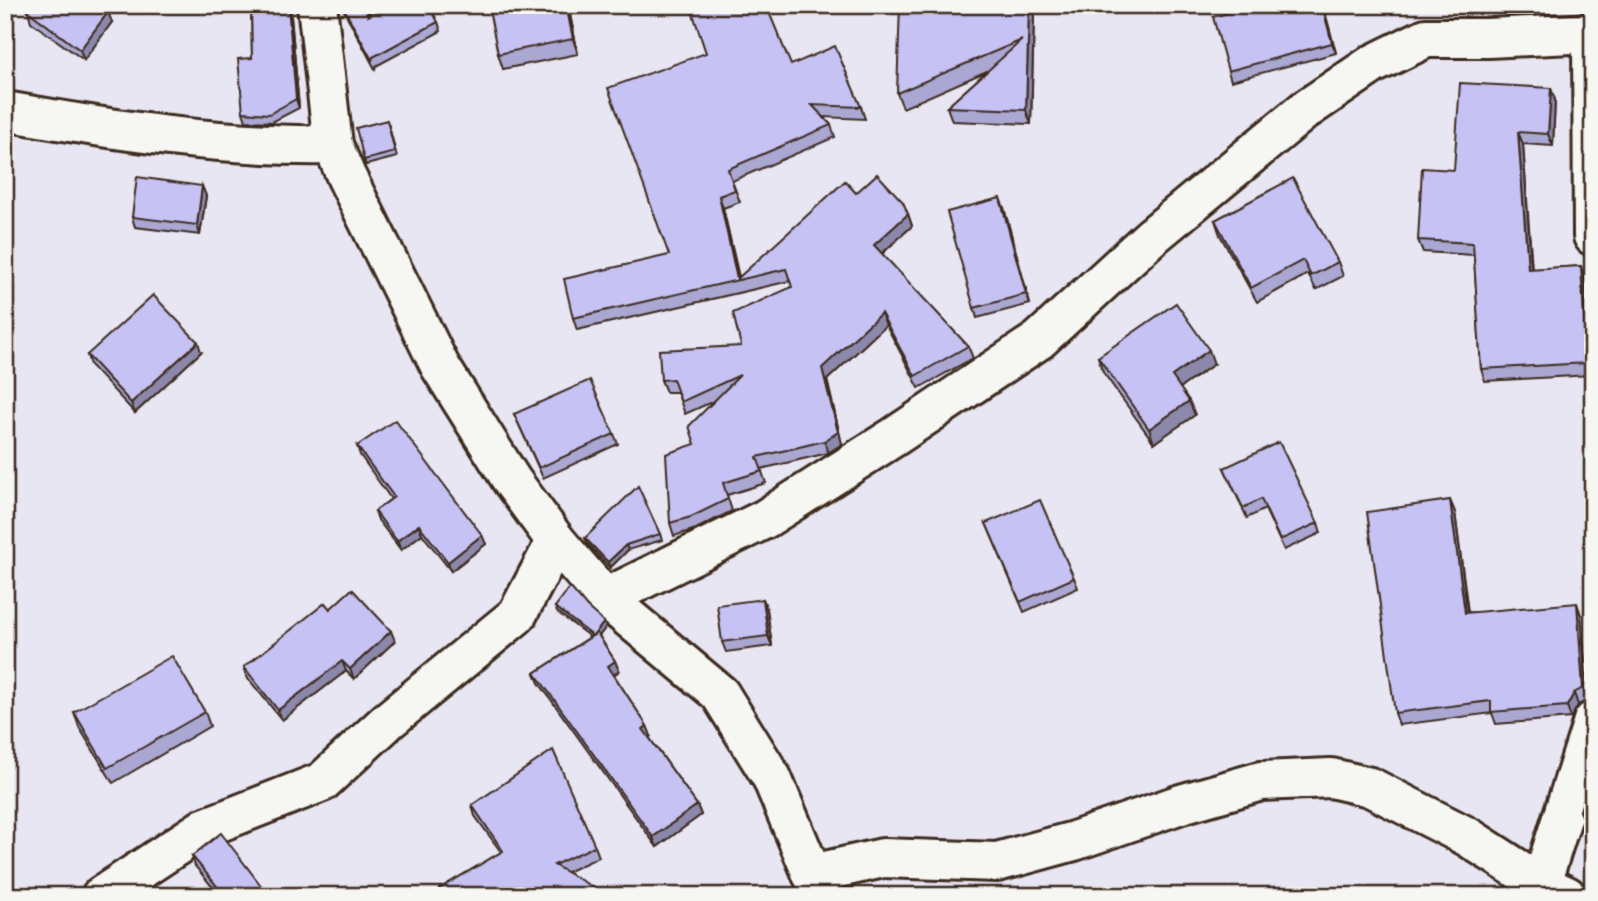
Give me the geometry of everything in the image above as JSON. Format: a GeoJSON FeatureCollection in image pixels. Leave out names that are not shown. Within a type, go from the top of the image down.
{"type":"FeatureCollection","features":[{"type":"Feature","properties":{"kind":"street"},"geometry":{"type":"LineString","coordinates":[[317,5],[333,145],[440,366],[512,481],[556,541],[605,598],[720,694],[772,779],[818,885],[883,858],[997,862],[1074,841],[1181,804],[1261,781],[1331,778],[1370,787],[1468,837],[1554,890],[1593,721]]}},
{"type":"Feature","properties":{"kind":"street"},"geometry":{"type":"LineString","coordinates":[[605,598],[765,519],[1039,340],[1171,221],[1305,110],[1373,64],[1426,38],[1592,33],[1593,236]]}},
{"type":"Feature","properties":{"kind":"street"},"geometry":{"type":"LineString","coordinates":[[5,111],[113,130],[289,146],[333,145]]}},
{"type":"Feature","properties":{"kind":"street"},"geometry":{"type":"LineString","coordinates":[[101,896],[204,828],[322,782],[389,720],[517,615],[556,541]]}},
{"type":"Feature","properties":{"kind":"building"},"geometry":{"type":"Polygon","coordinates":[[[32,5],[99,5],[108,12],[80,50],[28,11],[32,5]]]}},
{"type":"Feature","properties":{"kind":"building"},"geometry":{"type":"Polygon","coordinates":[[[251,5],[288,5],[296,99],[269,114],[243,112],[238,59],[252,58],[251,5]]]}},
{"type":"Feature","properties":{"kind":"building"},"geometry":{"type":"Polygon","coordinates":[[[342,5],[367,5],[368,16],[389,5],[429,5],[438,22],[373,57],[372,60],[342,5]]]}},
{"type":"Feature","properties":{"kind":"building"},"geometry":{"type":"Polygon","coordinates":[[[488,5],[566,5],[573,39],[498,54],[488,5]]]}},
{"type":"Feature","properties":{"kind":"building"},"geometry":{"type":"Polygon","coordinates":[[[690,5],[766,5],[791,65],[835,46],[861,107],[812,105],[831,125],[728,169],[735,190],[719,196],[737,279],[845,181],[856,193],[877,174],[903,202],[908,214],[874,245],[968,346],[915,376],[881,313],[822,368],[838,432],[824,441],[757,457],[762,471],[723,483],[728,499],[691,517],[670,523],[666,454],[695,444],[689,426],[740,375],[681,402],[673,379],[661,380],[659,350],[741,346],[733,313],[792,287],[786,269],[573,318],[564,279],[669,255],[608,88],[706,53],[690,5]]]}},
{"type":"Feature","properties":{"kind":"building"},"geometry":{"type":"Polygon","coordinates":[[[900,5],[1029,5],[1026,110],[947,107],[1022,40],[897,93],[900,5]]]}},
{"type":"Feature","properties":{"kind":"building"},"geometry":{"type":"Polygon","coordinates":[[[1257,5],[1322,5],[1332,43],[1228,71],[1213,17],[1257,5]]]}},
{"type":"Feature","properties":{"kind":"building"},"geometry":{"type":"Polygon","coordinates":[[[1460,83],[1551,88],[1548,134],[1518,132],[1528,269],[1581,266],[1587,363],[1481,369],[1473,243],[1418,240],[1422,168],[1454,170],[1460,83]]]}},
{"type":"Feature","properties":{"kind":"building"},"geometry":{"type":"Polygon","coordinates":[[[387,120],[395,152],[364,160],[356,128],[387,120]]]}},
{"type":"Feature","properties":{"kind":"building"},"geometry":{"type":"Polygon","coordinates":[[[137,177],[202,186],[197,225],[132,217],[137,177]]]}},
{"type":"Feature","properties":{"kind":"building"},"geometry":{"type":"Polygon","coordinates":[[[1293,178],[1338,262],[1311,276],[1303,260],[1251,288],[1215,220],[1293,178]]]}},
{"type":"Feature","properties":{"kind":"building"},"geometry":{"type":"Polygon","coordinates":[[[1000,198],[1026,294],[974,308],[947,212],[1000,198]]]}},
{"type":"Feature","properties":{"kind":"building"},"geometry":{"type":"Polygon","coordinates":[[[153,295],[198,342],[131,403],[87,355],[153,295]]]}},
{"type":"Feature","properties":{"kind":"building"},"geometry":{"type":"Polygon","coordinates":[[[1176,303],[1209,350],[1172,376],[1189,401],[1149,429],[1098,357],[1176,303]]]}},
{"type":"Feature","properties":{"kind":"building"},"geometry":{"type":"Polygon","coordinates":[[[590,380],[614,434],[539,468],[514,414],[590,380]]]}},
{"type":"Feature","properties":{"kind":"building"},"geometry":{"type":"Polygon","coordinates":[[[395,420],[482,535],[448,562],[419,525],[397,541],[375,511],[394,497],[357,446],[395,420]]]}},
{"type":"Feature","properties":{"kind":"building"},"geometry":{"type":"Polygon","coordinates":[[[1279,442],[1318,523],[1280,540],[1261,499],[1243,508],[1224,468],[1279,442]]]}},
{"type":"Feature","properties":{"kind":"building"},"geometry":{"type":"Polygon","coordinates":[[[638,486],[660,534],[626,545],[608,562],[585,538],[638,486]]]}},
{"type":"Feature","properties":{"kind":"building"},"geometry":{"type":"Polygon","coordinates":[[[1040,500],[1074,578],[1020,602],[986,523],[1040,500]]]}},
{"type":"Feature","properties":{"kind":"building"},"geometry":{"type":"Polygon","coordinates":[[[1450,500],[1465,613],[1577,603],[1583,688],[1574,693],[1567,706],[1491,712],[1491,701],[1395,713],[1367,512],[1450,500]]]}},
{"type":"Feature","properties":{"kind":"building"},"geometry":{"type":"Polygon","coordinates":[[[570,587],[604,622],[593,636],[555,607],[570,587]]]}},
{"type":"Feature","properties":{"kind":"building"},"geometry":{"type":"Polygon","coordinates":[[[352,589],[391,631],[350,669],[342,661],[278,710],[244,667],[325,603],[330,609],[352,589]]]}},
{"type":"Feature","properties":{"kind":"building"},"geometry":{"type":"Polygon","coordinates":[[[763,599],[768,636],[722,642],[717,605],[763,599]]]}},
{"type":"Feature","properties":{"kind":"building"},"geometry":{"type":"Polygon","coordinates":[[[597,633],[615,661],[608,666],[647,726],[643,729],[697,805],[653,837],[535,673],[597,633]]]}},
{"type":"Feature","properties":{"kind":"building"},"geometry":{"type":"Polygon","coordinates":[[[172,656],[205,712],[107,768],[74,712],[172,656]]]}},
{"type":"Feature","properties":{"kind":"building"},"geometry":{"type":"Polygon","coordinates":[[[553,750],[595,846],[554,865],[600,891],[597,896],[443,896],[439,889],[503,851],[472,805],[553,750]]]}},
{"type":"Feature","properties":{"kind":"building"},"geometry":{"type":"Polygon","coordinates":[[[1593,772],[1593,813],[1580,811],[1593,772]]]}},
{"type":"Feature","properties":{"kind":"building"},"geometry":{"type":"Polygon","coordinates":[[[221,833],[269,896],[225,896],[192,856],[221,833]]]}}]}
